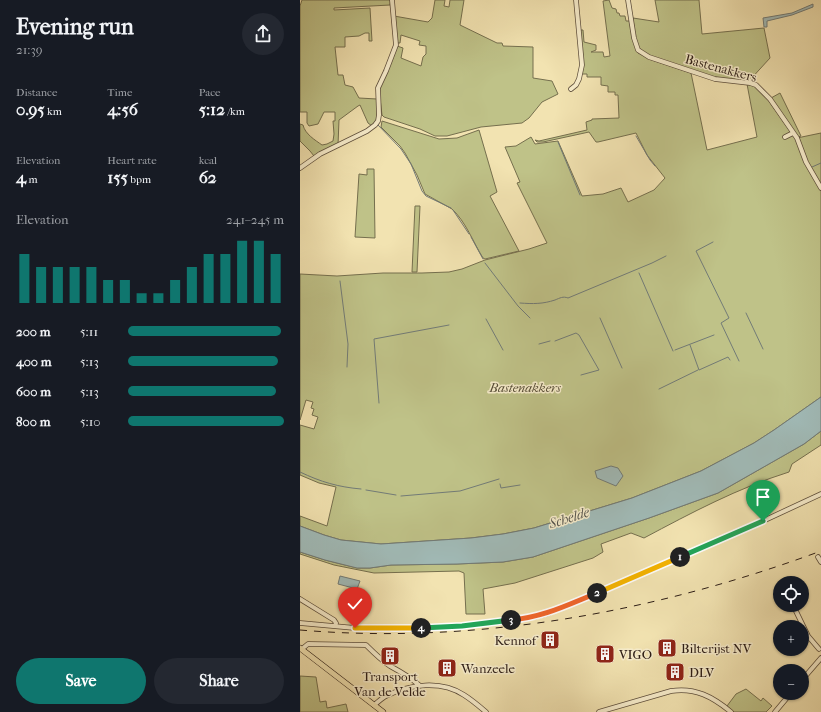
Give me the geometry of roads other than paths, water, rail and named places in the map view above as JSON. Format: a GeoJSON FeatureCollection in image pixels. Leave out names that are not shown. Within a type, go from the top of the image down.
{"type":"FeatureCollection","features":[{"type":"Feature","properties":{"kind":"main road"},"geometry":{"type":"LineString","coordinates":[[301,648],[383,712]]}},
{"type":"Feature","properties":{"kind":"street"},"geometry":{"type":"LineString","coordinates":[[300,168],[320,154],[368,131],[378,121],[378,88],[396,46],[392,0]]}},
{"type":"Feature","properties":{"kind":"street"},"geometry":{"type":"LineString","coordinates":[[571,89],[576,85],[579,79],[582,65],[576,0]]}},
{"type":"Feature","properties":{"kind":"street","name":"Bastenakkers"},"geometry":{"type":"LineString","coordinates":[[628,0],[636,45],[641,53],[714,79],[756,85],[770,99],[797,138],[806,162],[821,188]]}},
{"type":"Feature","properties":{"kind":"street"},"geometry":{"type":"LineString","coordinates":[[786,137],[793,133]]}},
{"type":"Feature","properties":{"kind":"street"},"geometry":{"type":"LineString","coordinates":[[797,138],[802,137]]}},
{"type":"Feature","properties":{"kind":"street"},"geometry":{"type":"LineString","coordinates":[[802,167],[806,162]]}},
{"type":"Feature","properties":{"kind":"street"},"geometry":{"type":"LineString","coordinates":[[300,623],[346,628],[445,627],[540,616],[665,564],[821,494]]}},
{"type":"Feature","properties":{"kind":"street"},"geometry":{"type":"LineString","coordinates":[[818,557],[821,562]]}},
{"type":"Feature","properties":{"kind":"street"},"geometry":{"type":"LineString","coordinates":[[300,599],[334,620],[336,623],[335,626]]}},
{"type":"Feature","properties":{"kind":"street"},"geometry":{"type":"LineString","coordinates":[[796,612],[808,636],[820,649]]}},
{"type":"Feature","properties":{"kind":"street"},"geometry":{"type":"LineString","coordinates":[[301,648],[308,644],[366,645],[377,656],[411,678],[419,685]]}},
{"type":"Feature","properties":{"kind":"street"},"geometry":{"type":"LineString","coordinates":[[809,672],[821,658]]}},
{"type":"Feature","properties":{"kind":"street"},"geometry":{"type":"LineString","coordinates":[[376,706],[386,696],[419,685],[456,691],[463,694],[486,712]]}},
{"type":"Feature","properties":{"kind":"street"},"geometry":{"type":"LineString","coordinates":[[599,712],[671,690],[680,690],[695,691],[708,695],[731,712]]}},
{"type":"Feature","properties":{"kind":"street"},"geometry":{"type":"LineString","coordinates":[[775,712],[785,700]]}},
{"type":"Feature","properties":{"kind":"water"},"geometry":{"type":"Polygon","coordinates":[[[813,4],[813,7],[792,15],[767,21],[767,27],[764,27],[763,18],[792,13],[813,4]]]}},
{"type":"Feature","properties":{"kind":"water","name":"Schelde"},"geometry":{"type":"Polygon","coordinates":[[[821,397],[821,431],[804,444],[718,493],[533,557],[503,562],[391,565],[357,568],[300,552],[300,526],[341,540],[381,544],[471,538],[534,528],[632,498],[701,471],[754,443],[821,397]]]}},
{"type":"Feature","properties":{"kind":"water"},"geometry":{"type":"Polygon","coordinates":[[[611,466],[618,468],[623,476],[616,486],[597,478],[595,471],[611,466]]]}},
{"type":"Feature","properties":{"kind":"water"},"geometry":{"type":"Polygon","coordinates":[[[340,576],[360,581],[357,589],[338,584],[340,576]]]}},
{"type":"Feature","properties":{"kind":"waterway"},"geometry":{"type":"LineString","coordinates":[[378,125],[401,149],[411,164],[422,191],[426,196],[451,208]]}},
{"type":"Feature","properties":{"kind":"waterway"},"geometry":{"type":"LineString","coordinates":[[636,136],[655,166]]}},
{"type":"Feature","properties":{"kind":"waterway"},"geometry":{"type":"LineString","coordinates":[[558,142],[580,195]]}},
{"type":"Feature","properties":{"kind":"waterway"},"geometry":{"type":"LineString","coordinates":[[812,167],[821,163]]}},
{"type":"Feature","properties":{"kind":"waterway"},"geometry":{"type":"LineString","coordinates":[[453,210],[469,234]]}},
{"type":"Feature","properties":{"kind":"waterway"},"geometry":{"type":"LineString","coordinates":[[471,237],[483,259]]}},
{"type":"Feature","properties":{"kind":"waterway"},"geometry":{"type":"LineString","coordinates":[[713,242],[696,251],[729,318],[721,323],[739,361]]}},
{"type":"Feature","properties":{"kind":"waterway"},"geometry":{"type":"LineString","coordinates":[[520,303],[534,304],[565,297],[568,298],[666,256]]}},
{"type":"Feature","properties":{"kind":"waterway"},"geometry":{"type":"LineString","coordinates":[[485,263],[518,306],[530,318]]}},
{"type":"Feature","properties":{"kind":"waterway"},"geometry":{"type":"LineString","coordinates":[[639,273],[673,351]]}},
{"type":"Feature","properties":{"kind":"waterway"},"geometry":{"type":"LineString","coordinates":[[340,281],[348,344],[347,367]]}},
{"type":"Feature","properties":{"kind":"waterway"},"geometry":{"type":"LineString","coordinates":[[746,313],[763,349]]}},
{"type":"Feature","properties":{"kind":"waterway"},"geometry":{"type":"LineString","coordinates":[[600,318],[622,368]]}},
{"type":"Feature","properties":{"kind":"waterway"},"geometry":{"type":"LineString","coordinates":[[486,319],[503,350]]}},
{"type":"Feature","properties":{"kind":"waterway"},"geometry":{"type":"LineString","coordinates":[[379,403],[374,339],[449,325]]}},
{"type":"Feature","properties":{"kind":"waterway"},"geometry":{"type":"LineString","coordinates":[[555,341],[576,333],[579,335],[599,370],[581,375]]}},
{"type":"Feature","properties":{"kind":"waterway"},"geometry":{"type":"LineString","coordinates":[[675,350],[714,335]]}},
{"type":"Feature","properties":{"kind":"waterway"},"geometry":{"type":"LineString","coordinates":[[539,344],[550,341]]}},
{"type":"Feature","properties":{"kind":"waterway"},"geometry":{"type":"LineString","coordinates":[[690,345],[699,370],[728,357],[730,360]]}},
{"type":"Feature","properties":{"kind":"waterway"},"geometry":{"type":"LineString","coordinates":[[659,389],[698,370]]}},
{"type":"Feature","properties":{"kind":"waterway"},"geometry":{"type":"LineString","coordinates":[[300,472],[330,484],[361,489]]}},
{"type":"Feature","properties":{"kind":"waterway"},"geometry":{"type":"LineString","coordinates":[[401,496],[460,491],[499,479]]}},
{"type":"Feature","properties":{"kind":"waterway"},"geometry":{"type":"LineString","coordinates":[[500,484],[501,488],[520,485]]}},
{"type":"Feature","properties":{"kind":"waterway"},"geometry":{"type":"LineString","coordinates":[[366,490],[396,495]]}},
{"type":"Feature","properties":{"kind":"railway"},"geometry":{"type":"LineString","coordinates":[[300,630],[366,633],[432,633],[499,628],[565,619],[630,607],[695,591],[758,573],[821,551]]}},
{"type":"Feature","properties":{"kind":"place","name":"Kennof"},"geometry":{"type":"Point","coordinates":[550,640]}},
{"type":"Feature","properties":{"kind":"place","name":"Bilterijst NV"},"geometry":{"type":"Point","coordinates":[667,648]}},
{"type":"Feature","properties":{"kind":"place","name":"VIGO"},"geometry":{"type":"Point","coordinates":[605,654]}},
{"type":"Feature","properties":{"kind":"place","name":"Transport Van de Velde"},"geometry":{"type":"Point","coordinates":[390,656]}},
{"type":"Feature","properties":{"kind":"place","name":"Wanzeele"},"geometry":{"type":"Point","coordinates":[447,668]}},
{"type":"Feature","properties":{"kind":"place","name":"DLV"},"geometry":{"type":"Point","coordinates":[675,672]}}]}
